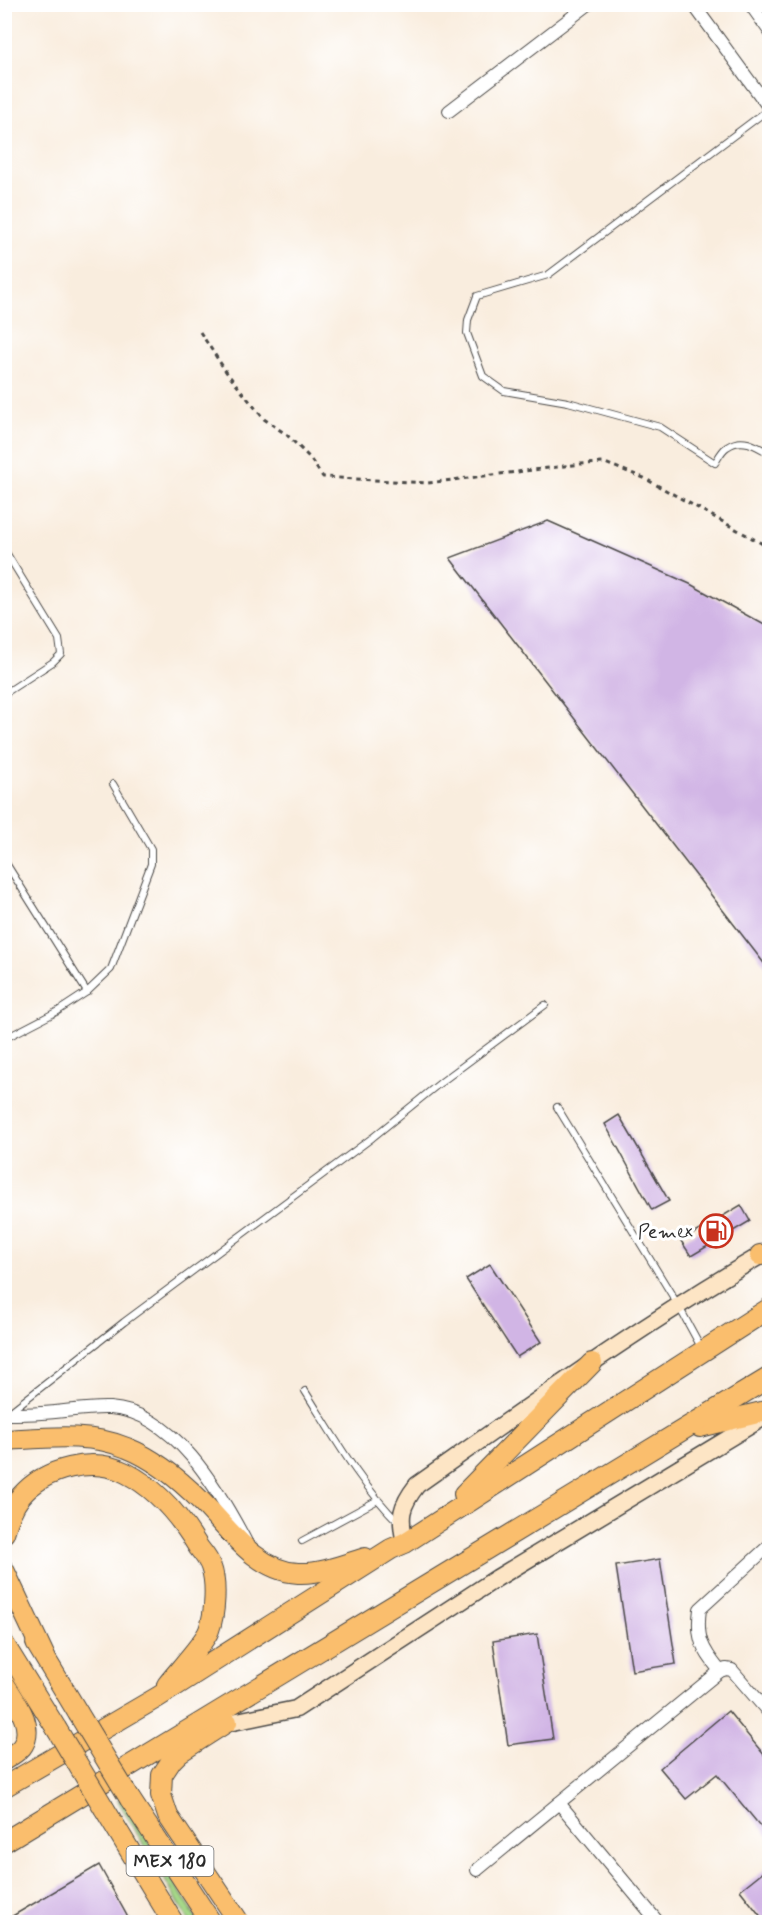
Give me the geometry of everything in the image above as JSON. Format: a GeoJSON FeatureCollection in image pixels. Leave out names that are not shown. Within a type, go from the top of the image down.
{"type":"FeatureCollection","features":[{"type":"Feature","properties":{"kind":"main road"},"geometry":{"type":"LineString","coordinates":[[4,1787],[158,1697],[399,1539],[404,1501],[417,1485],[678,1305],[766,1253]]}},
{"type":"Feature","properties":{"kind":"main road"},"geometry":{"type":"LineString","coordinates":[[4,1440],[75,1438],[104,1440],[127,1448],[157,1464],[178,1480],[253,1554],[278,1569],[295,1573],[328,1570],[442,1518],[770,1308]]}},
{"type":"Feature","properties":{"kind":"main road"},"geometry":{"type":"LineString","coordinates":[[442,1518],[592,1363]]}},
{"type":"Feature","properties":{"kind":"main road"},"geometry":{"type":"LineString","coordinates":[[5,1842],[770,1377]]}},
{"type":"Feature","properties":{"kind":"main road"},"geometry":{"type":"LineString","coordinates":[[680,1432],[770,1412]]}},
{"type":"Feature","properties":{"kind":"main road"},"geometry":{"type":"LineString","coordinates":[[223,1724],[296,1709],[497,1578],[770,1412]]}},
{"type":"Feature","properties":{"kind":"main road"},"geometry":{"type":"LineString","coordinates":[[4,1533],[9,1516],[22,1496],[40,1480],[72,1467],[100,1466],[125,1472],[174,1510],[211,1567],[215,1602],[209,1632],[158,1697]]}},
{"type":"Feature","properties":{"kind":"main road"},"geometry":{"type":"LineString","coordinates":[[4,1570],[45,1657]]}},
{"type":"Feature","properties":{"kind":"main road","name":"MEX 180"},"geometry":{"type":"LineString","coordinates":[[4,1590],[130,1799],[212,1923]]}},
{"type":"Feature","properties":{"kind":"main road","name":"MEX 180"},"geometry":{"type":"LineString","coordinates":[[4,1644],[173,1923]]}},
{"type":"Feature","properties":{"kind":"main road"},"geometry":{"type":"LineString","coordinates":[[239,1923],[168,1816],[161,1795],[162,1775],[180,1752],[297,1676],[317,1652]]}},
{"type":"Feature","properties":{"kind":"main road"},"geometry":{"type":"LineString","coordinates":[[4,1683],[25,1721],[27,1733],[23,1746],[4,1760]]}},
{"type":"Feature","properties":{"kind":"street"},"geometry":{"type":"LineString","coordinates":[[449,111],[589,4]]}},
{"type":"Feature","properties":{"kind":"street"},"geometry":{"type":"LineString","coordinates":[[693,4],[770,109]]}},
{"type":"Feature","properties":{"kind":"street"},"geometry":{"type":"LineString","coordinates":[[750,4],[770,32]]}},
{"type":"Feature","properties":{"kind":"street"},"geometry":{"type":"LineString","coordinates":[[6,1414],[39,1414],[112,1408],[140,1416],[171,1436],[191,1455],[231,1513],[253,1554]]}},
{"type":"Feature","properties":{"kind":"street"},"geometry":{"type":"LineString","coordinates":[[720,1671],[706,1655],[699,1636],[700,1609],[770,1545]]}},
{"type":"Feature","properties":{"kind":"street"},"geometry":{"type":"LineString","coordinates":[[477,1870],[720,1671],[732,1670],[770,1714]]}},
{"type":"Feature","properties":{"kind":"street"},"geometry":{"type":"LineString","coordinates":[[559,1803],[658,1923]]}},
{"type":"Feature","properties":{"kind":"lane"},"geometry":{"type":"LineString","coordinates":[[770,109],[548,275],[477,296],[466,333],[483,376],[504,391],[568,402],[660,427],[715,463],[728,446],[741,442],[754,444],[770,454]]}},
{"type":"Feature","properties":{"kind":"lane"},"geometry":{"type":"LineString","coordinates":[[4,549],[59,639],[61,654],[53,662],[4,694]]}},
{"type":"Feature","properties":{"kind":"lane"},"geometry":{"type":"LineString","coordinates":[[4,1039],[58,1011],[87,992],[111,969],[151,864],[151,849],[112,784]]}},
{"type":"Feature","properties":{"kind":"lane"},"geometry":{"type":"LineString","coordinates":[[4,860],[87,992]]}},
{"type":"Feature","properties":{"kind":"lane"},"geometry":{"type":"LineString","coordinates":[[6,1414],[124,1322],[372,1138],[440,1083],[544,1005]]}},
{"type":"Feature","properties":{"kind":"lane"},"geometry":{"type":"LineString","coordinates":[[557,1107],[678,1305],[704,1352]]}},
{"type":"Feature","properties":{"kind":"lane"},"geometry":{"type":"LineString","coordinates":[[305,1391],[399,1539]]}},
{"type":"Feature","properties":{"kind":"lane"},"geometry":{"type":"LineString","coordinates":[[302,1541],[376,1501]]}},
{"type":"Feature","properties":{"kind":"path"},"geometry":{"type":"LineString","coordinates":[[200,332],[227,373],[264,419],[287,435],[309,457],[323,477],[428,483],[605,463],[644,478],[770,548]]}},
{"type":"Feature","properties":{"kind":"green space"},"geometry":{"type":"Polygon","coordinates":[[[122,1799],[199,1922],[190,1922],[118,1801],[122,1799]]]}},
{"type":"Feature","properties":{"kind":"building"},"geometry":{"type":"Polygon","coordinates":[[[548,521],[690,584],[770,628],[770,971],[450,558],[548,521]]]}},
{"type":"Feature","properties":{"kind":"building"},"geometry":{"type":"Polygon","coordinates":[[[619,1115],[669,1201],[652,1210],[605,1124],[619,1115]]]}},
{"type":"Feature","properties":{"kind":"building","name":"Pemex"},"geometry":{"type":"Polygon","coordinates":[[[741,1205],[750,1221],[691,1256],[681,1241],[741,1205]]]}},
{"type":"Feature","properties":{"kind":"building"},"geometry":{"type":"Polygon","coordinates":[[[490,1264],[541,1342],[517,1357],[466,1279],[490,1264]]]}},
{"type":"Feature","properties":{"kind":"building"},"geometry":{"type":"Polygon","coordinates":[[[660,1559],[676,1664],[632,1671],[616,1566],[660,1559]]]}},
{"type":"Feature","properties":{"kind":"building"},"geometry":{"type":"Polygon","coordinates":[[[537,1634],[553,1739],[508,1745],[493,1641],[537,1634]]]}},
{"type":"Feature","properties":{"kind":"building"},"geometry":{"type":"Polygon","coordinates":[[[728,1711],[770,1762],[770,1838],[717,1774],[686,1799],[660,1768],[728,1711]]]}},
{"type":"Feature","properties":{"kind":"building"},"geometry":{"type":"Polygon","coordinates":[[[99,1865],[131,1923],[4,1923],[4,1921],[99,1865]]]}},
{"type":"Feature","properties":{"kind":"building"},"geometry":{"type":"Polygon","coordinates":[[[770,1866],[770,1923],[766,1923],[740,1890],[770,1866]]]}},
{"type":"Feature","properties":{"kind":"place","name":"Pemex"},"geometry":{"type":"Point","coordinates":[716,1231]}}]}
